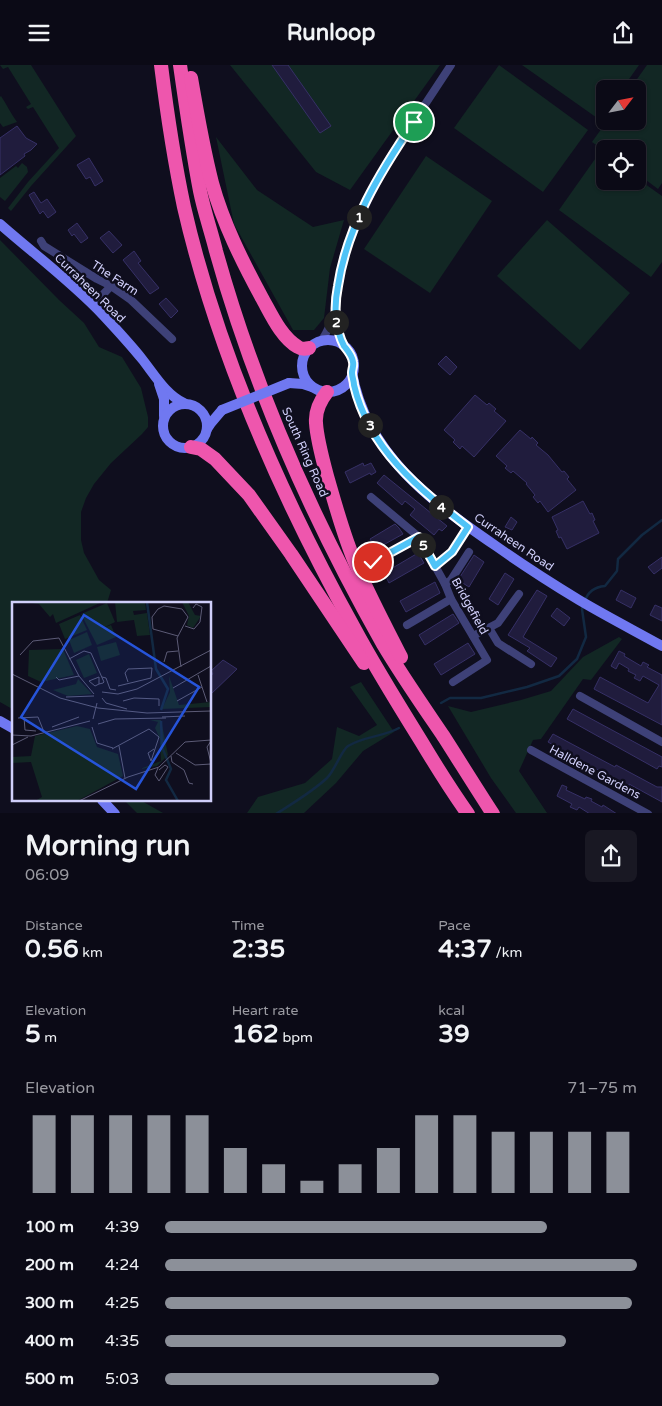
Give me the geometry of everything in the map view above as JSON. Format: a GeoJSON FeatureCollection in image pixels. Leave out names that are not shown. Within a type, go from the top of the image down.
{"type":"FeatureCollection","features":[{"type":"Feature","properties":{"kind":"highway"},"geometry":{"type":"LineString","coordinates":[[161,65],[170,133],[185,209],[209,297],[249,409],[283,489],[338,599],[390,691],[450,790]]}},
{"type":"Feature","properties":{"kind":"highway","name":"South Ring Road"},"geometry":{"type":"LineString","coordinates":[[180,65],[201,193],[227,291],[265,399],[317,517],[384,645],[414,694],[493,813]]}},
{"type":"Feature","properties":{"kind":"highway"},"geometry":{"type":"LineString","coordinates":[[188,65],[202,143],[212,183],[232,239],[247,270],[279,327],[288,339],[299,347],[315,345]]}},
{"type":"Feature","properties":{"kind":"highway"},"geometry":{"type":"LineString","coordinates":[[334,390],[318,406],[316,423],[323,458],[345,537],[368,593],[444,738]]}},
{"type":"Feature","properties":{"kind":"highway"},"geometry":{"type":"LineString","coordinates":[[191,447],[202,449],[215,459],[233,477],[264,515],[414,740],[468,813]]}},
{"type":"Feature","properties":{"kind":"street"},"geometry":{"type":"LineString","coordinates":[[191,447],[202,441],[207,429],[222,410],[289,383],[295,378],[302,366],[305,354],[330,326],[335,311],[344,255],[358,218],[387,163],[451,65]]}},
{"type":"Feature","properties":{"kind":"street","name":"Curraheen Road"},"geometry":{"type":"LineString","coordinates":[[0,223],[93,305],[177,399],[198,408],[222,410]]}},
{"type":"Feature","properties":{"kind":"street","name":"The Farm"},"geometry":{"type":"LineString","coordinates":[[41,241],[44,246],[131,300],[172,339]]}},
{"type":"Feature","properties":{"kind":"street"},"geometry":{"type":"LineString","coordinates":[[93,305],[111,286]]}},
{"type":"Feature","properties":{"kind":"street"},"geometry":{"type":"LineString","coordinates":[[335,311],[337,328],[344,346]]}},
{"type":"Feature","properties":{"kind":"street"},"geometry":{"type":"LineString","coordinates":[[315,345],[329,340],[344,346]]}},
{"type":"Feature","properties":{"kind":"street","name":"Curraheen Road"},"geometry":{"type":"LineString","coordinates":[[344,346],[351,356],[352,373],[360,405],[372,430],[406,475],[429,497],[468,527],[580,601],[662,646]]}},
{"type":"Feature","properties":{"kind":"street"},"geometry":{"type":"LineString","coordinates":[[302,366],[303,374],[313,387]]}},
{"type":"Feature","properties":{"kind":"street"},"geometry":{"type":"LineString","coordinates":[[334,390],[350,379],[352,373]]}},
{"type":"Feature","properties":{"kind":"street","name":"Curraheen Road"},"geometry":{"type":"LineString","coordinates":[[155,376],[164,399],[163,428],[168,441],[180,447],[191,447]]}},
{"type":"Feature","properties":{"kind":"street","name":"Curraheen Road"},"geometry":{"type":"LineString","coordinates":[[289,383],[303,384],[320,390],[334,390],[360,405]]}},
{"type":"Feature","properties":{"kind":"street"},"geometry":{"type":"LineString","coordinates":[[164,417],[172,407],[184,403]]}},
{"type":"Feature","properties":{"kind":"street"},"geometry":{"type":"LineString","coordinates":[[198,408],[206,417],[207,429]]}},
{"type":"Feature","properties":{"kind":"street"},"geometry":{"type":"LineString","coordinates":[[371,497],[419,537],[373,562]]}},
{"type":"Feature","properties":{"kind":"street"},"geometry":{"type":"LineString","coordinates":[[435,566],[452,552],[468,527]]}},
{"type":"Feature","properties":{"kind":"street","name":"Bridgefield"},"geometry":{"type":"LineString","coordinates":[[419,537],[445,584],[451,599],[487,660],[453,682]]}},
{"type":"Feature","properties":{"kind":"street"},"geometry":{"type":"LineString","coordinates":[[445,584],[450,581],[469,552]]}},
{"type":"Feature","properties":{"kind":"street"},"geometry":{"type":"LineString","coordinates":[[473,636],[498,623],[519,594]]}},
{"type":"Feature","properties":{"kind":"street"},"geometry":{"type":"LineString","coordinates":[[407,625],[451,599]]}},
{"type":"Feature","properties":{"kind":"street"},"geometry":{"type":"LineString","coordinates":[[489,628],[498,643],[531,664]]}},
{"type":"Feature","properties":{"kind":"street"},"geometry":{"type":"LineString","coordinates":[[580,696],[662,742]]}},
{"type":"Feature","properties":{"kind":"street"},"geometry":{"type":"LineString","coordinates":[[0,721],[12,728]]}},
{"type":"Feature","properties":{"kind":"street","name":"Halldene Gardens"},"geometry":{"type":"LineString","coordinates":[[531,750],[648,813]]}},
{"type":"Feature","properties":{"kind":"street"},"geometry":{"type":"LineString","coordinates":[[103,801],[115,813]]}},
{"type":"Feature","properties":{"kind":"green space"},"geometry":{"type":"Polygon","coordinates":[[[0,65],[31,65],[76,136],[11,211],[8,208],[28,182],[59,148],[33,107],[28,109],[26,107],[31,104],[8,67],[3,69],[0,65]]]}},
{"type":"Feature","properties":{"kind":"green space"},"geometry":{"type":"Polygon","coordinates":[[[230,65],[440,65],[350,190],[316,172],[230,65]]]}},
{"type":"Feature","properties":{"kind":"green space"},"geometry":{"type":"Polygon","coordinates":[[[499,65],[588,130],[543,192],[454,128],[499,65]]]}},
{"type":"Feature","properties":{"kind":"green space"},"geometry":{"type":"Polygon","coordinates":[[[522,65],[639,65],[628,80],[596,80],[596,117],[522,65]]]}},
{"type":"Feature","properties":{"kind":"green space"},"geometry":{"type":"Polygon","coordinates":[[[647,65],[662,65],[662,183],[658,189],[646,180],[646,140],[596,140],[596,145],[592,142],[601,130],[646,130],[646,80],[636,80],[647,65]]]}},
{"type":"Feature","properties":{"kind":"green space"},"geometry":{"type":"Polygon","coordinates":[[[1,96],[17,122],[3,127],[0,123],[1,96]]]}},
{"type":"Feature","properties":{"kind":"green space"},"geometry":{"type":"Polygon","coordinates":[[[216,137],[257,190],[313,227],[344,220],[330,268],[324,318],[314,330],[293,330],[234,224],[216,137]]]}},
{"type":"Feature","properties":{"kind":"green space"},"geometry":{"type":"Polygon","coordinates":[[[426,156],[492,201],[430,293],[364,249],[426,156]]]}},
{"type":"Feature","properties":{"kind":"green space"},"geometry":{"type":"Polygon","coordinates":[[[596,158],[596,190],[646,190],[646,185],[662,196],[662,262],[651,277],[559,210],[596,158]]]}},
{"type":"Feature","properties":{"kind":"green space"},"geometry":{"type":"Polygon","coordinates":[[[22,163],[27,167],[28,172],[5,201],[0,197],[0,178],[16,166],[18,168],[22,163]]]}},
{"type":"Feature","properties":{"kind":"green space"},"geometry":{"type":"Polygon","coordinates":[[[547,220],[630,293],[580,350],[497,276],[547,220]]]}},
{"type":"Feature","properties":{"kind":"green space"},"geometry":{"type":"Polygon","coordinates":[[[0,240],[84,323],[99,347],[122,357],[141,388],[148,417],[148,427],[111,463],[94,484],[81,512],[81,540],[84,553],[99,580],[111,590],[107,602],[12,602],[12,709],[0,702],[0,240]]]}},
{"type":"Feature","properties":{"kind":"green space"},"geometry":{"type":"Polygon","coordinates":[[[619,637],[622,639],[591,680],[583,679],[541,739],[533,740],[519,771],[547,813],[516,813],[491,778],[448,706],[471,712],[551,691],[583,657],[619,637]]]}},
{"type":"Feature","properties":{"kind":"green space"},"geometry":{"type":"Polygon","coordinates":[[[361,682],[394,732],[363,751],[336,783],[304,813],[247,813],[258,797],[305,783],[332,759],[337,727],[359,736],[377,725],[350,687],[361,682]]]}},
{"type":"Feature","properties":{"kind":"green space"},"geometry":{"type":"Polygon","coordinates":[[[125,801],[142,801],[163,813],[137,813],[125,801]]]}},
{"type":"Feature","properties":{"kind":"building"},"geometry":{"type":"Polygon","coordinates":[[[272,65],[288,65],[331,126],[320,133],[272,65]]]}},
{"type":"Feature","properties":{"kind":"building"},"geometry":{"type":"Polygon","coordinates":[[[17,126],[26,138],[37,144],[0,175],[0,138],[17,126]]]}},
{"type":"Feature","properties":{"kind":"building"},"geometry":{"type":"Polygon","coordinates":[[[89,158],[103,181],[95,186],[90,177],[86,179],[77,165],[89,158]]]}},
{"type":"Feature","properties":{"kind":"building"},"geometry":{"type":"Polygon","coordinates":[[[34,192],[41,203],[47,199],[56,212],[48,218],[43,211],[40,214],[29,195],[34,192]]]}},
{"type":"Feature","properties":{"kind":"building"},"geometry":{"type":"Polygon","coordinates":[[[77,223],[88,238],[81,243],[68,230],[77,223]]]}},
{"type":"Feature","properties":{"kind":"building"},"geometry":{"type":"Polygon","coordinates":[[[109,231],[122,245],[113,253],[100,238],[109,231]]]}},
{"type":"Feature","properties":{"kind":"building"},"geometry":{"type":"Polygon","coordinates":[[[134,251],[141,261],[138,263],[159,288],[150,294],[123,260],[134,251]]]}},
{"type":"Feature","properties":{"kind":"building"},"geometry":{"type":"Polygon","coordinates":[[[166,298],[178,311],[171,318],[159,304],[166,298]]]}},
{"type":"Feature","properties":{"kind":"building"},"geometry":{"type":"Polygon","coordinates":[[[446,356],[457,367],[450,375],[438,364],[446,356]]]}},
{"type":"Feature","properties":{"kind":"building"},"geometry":{"type":"Polygon","coordinates":[[[475,395],[487,405],[489,403],[496,409],[494,411],[506,421],[474,457],[462,446],[460,449],[453,442],[455,440],[444,430],[475,395]]]}},
{"type":"Feature","properties":{"kind":"building"},"geometry":{"type":"Polygon","coordinates":[[[520,430],[538,443],[536,445],[548,455],[562,472],[564,471],[569,477],[567,479],[576,490],[548,512],[540,501],[538,503],[533,497],[535,495],[527,483],[513,471],[511,473],[505,468],[507,466],[496,456],[520,430]]]}},
{"type":"Feature","properties":{"kind":"building"},"geometry":{"type":"Polygon","coordinates":[[[363,463],[364,466],[371,463],[376,472],[350,483],[345,472],[363,463]]]}},
{"type":"Feature","properties":{"kind":"building"},"geometry":{"type":"Polygon","coordinates":[[[384,475],[447,526],[442,531],[439,529],[434,535],[410,515],[415,509],[405,501],[402,505],[377,483],[384,475]]]}},
{"type":"Feature","properties":{"kind":"building"},"geometry":{"type":"Polygon","coordinates":[[[583,501],[590,514],[592,513],[595,520],[593,521],[599,533],[567,549],[561,537],[559,538],[556,531],[558,530],[552,517],[583,501]]]}},
{"type":"Feature","properties":{"kind":"building"},"geometry":{"type":"Polygon","coordinates":[[[511,517],[517,522],[512,530],[505,527],[511,517]]]}},
{"type":"Feature","properties":{"kind":"building"},"geometry":{"type":"Polygon","coordinates":[[[395,524],[403,534],[376,549],[370,539],[395,524]]]}},
{"type":"Feature","properties":{"kind":"building"},"geometry":{"type":"Polygon","coordinates":[[[418,553],[424,563],[389,583],[384,573],[418,553]]]}},
{"type":"Feature","properties":{"kind":"building"},"geometry":{"type":"Polygon","coordinates":[[[474,555],[484,562],[469,587],[458,580],[474,555]]]}},
{"type":"Feature","properties":{"kind":"building"},"geometry":{"type":"Polygon","coordinates":[[[662,557],[662,568],[654,574],[648,567],[662,557]]]}},
{"type":"Feature","properties":{"kind":"building"},"geometry":{"type":"Polygon","coordinates":[[[505,573],[514,579],[498,605],[489,599],[505,573]]]}},
{"type":"Feature","properties":{"kind":"building"},"geometry":{"type":"Polygon","coordinates":[[[435,582],[440,593],[406,612],[400,601],[435,582]]]}},
{"type":"Feature","properties":{"kind":"building"},"geometry":{"type":"Polygon","coordinates":[[[537,590],[547,596],[523,637],[557,658],[551,667],[527,651],[530,648],[508,635],[537,590]]]}},
{"type":"Feature","properties":{"kind":"building"},"geometry":{"type":"Polygon","coordinates":[[[621,590],[636,598],[631,608],[616,600],[621,590]]]}},
{"type":"Feature","properties":{"kind":"building"},"geometry":{"type":"Polygon","coordinates":[[[655,605],[662,608],[662,621],[650,615],[655,605]]]}},
{"type":"Feature","properties":{"kind":"building"},"geometry":{"type":"Polygon","coordinates":[[[557,608],[570,618],[564,626],[551,616],[557,608]]]}},
{"type":"Feature","properties":{"kind":"building"},"geometry":{"type":"Polygon","coordinates":[[[453,614],[459,623],[425,645],[419,635],[453,614]]]}},
{"type":"Feature","properties":{"kind":"building"},"geometry":{"type":"Polygon","coordinates":[[[468,643],[475,654],[441,675],[434,664],[468,643]]]}},
{"type":"Feature","properties":{"kind":"building"},"geometry":{"type":"Polygon","coordinates":[[[619,651],[641,666],[643,662],[649,665],[647,667],[662,675],[662,725],[594,689],[600,677],[648,703],[659,685],[643,676],[640,681],[634,678],[636,675],[619,663],[616,669],[611,666],[619,651]]]}},
{"type":"Feature","properties":{"kind":"building"},"geometry":{"type":"Polygon","coordinates":[[[223,660],[237,669],[211,694],[211,675],[213,674],[211,671],[223,660]]]}},
{"type":"Feature","properties":{"kind":"building"},"geometry":{"type":"Polygon","coordinates":[[[573,709],[662,757],[662,767],[659,766],[657,769],[567,719],[573,709]]]}},
{"type":"Feature","properties":{"kind":"building"},"geometry":{"type":"Polygon","coordinates":[[[553,734],[615,767],[616,765],[657,787],[662,787],[662,802],[629,784],[629,786],[607,775],[548,742],[553,734]]]}},
{"type":"Feature","properties":{"kind":"building"},"geometry":{"type":"Polygon","coordinates":[[[562,785],[567,787],[566,790],[585,799],[586,797],[592,799],[591,801],[602,807],[603,805],[615,813],[588,813],[579,807],[577,810],[570,807],[572,804],[557,796],[562,785]]]}},
{"type":"Feature","properties":{"kind":"waterway"},"geometry":{"type":"LineString","coordinates":[[585,601],[590,592],[598,587],[605,586],[617,571],[618,559],[642,535],[662,520]]}},
{"type":"Feature","properties":{"kind":"waterway"},"geometry":{"type":"LineString","coordinates":[[441,703],[450,698],[481,698],[527,687],[559,676],[577,659],[586,637],[583,606]]}},
{"type":"Feature","properties":{"kind":"waterway"},"geometry":{"type":"LineString","coordinates":[[278,813],[309,793],[327,778],[348,746],[360,740],[399,728]]}},
{"type":"Feature","properties":{"kind":"route"},"geometry":{"type":"LineString","coordinates":[[373,562],[419,537],[435,566],[452,552],[468,527],[409,479],[372,430],[360,405],[354,384],[351,356],[344,346],[337,328],[335,311],[344,255],[358,218],[387,163],[414,122]]}}]}
